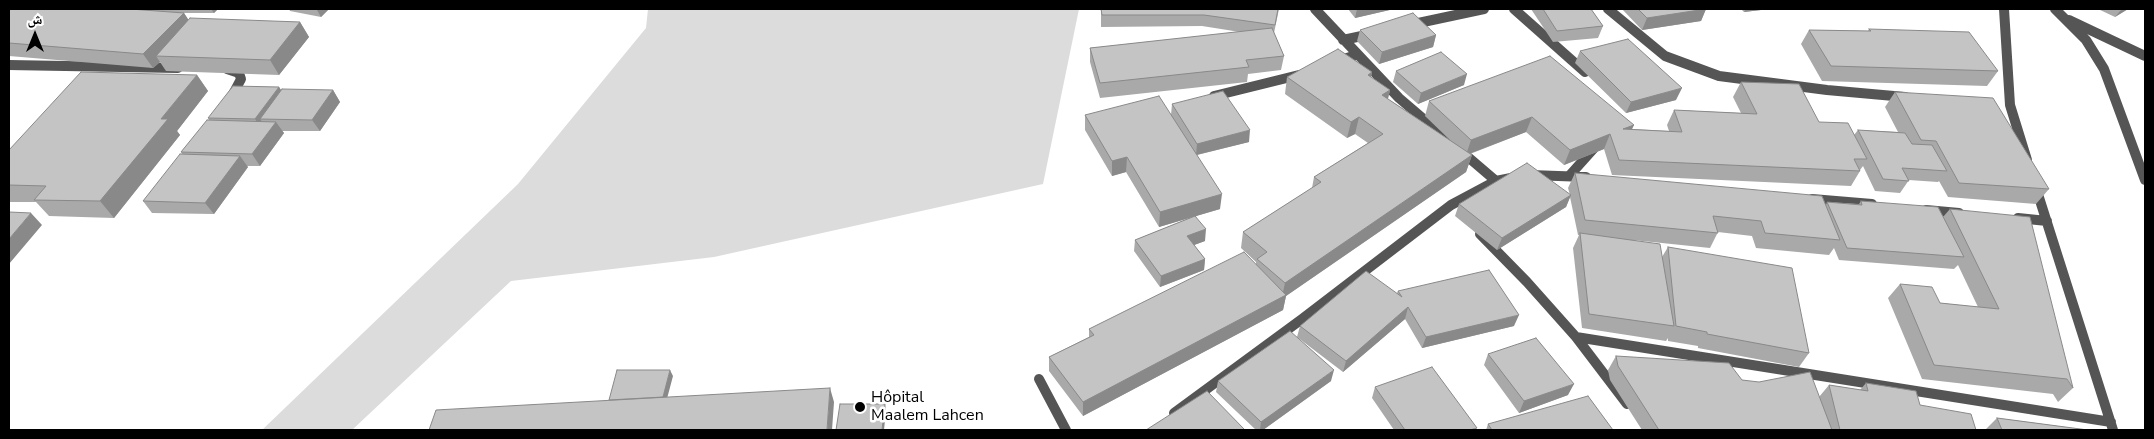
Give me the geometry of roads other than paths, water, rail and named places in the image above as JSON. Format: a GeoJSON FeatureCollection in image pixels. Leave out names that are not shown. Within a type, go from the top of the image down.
{"type":"FeatureCollection","features":[{"type":"Feature","properties":{"kind":"street"},"geometry":{"type":"LineString","coordinates":[[1315,9],[1356,55],[1399,98],[1496,181]]}},
{"type":"Feature","properties":{"kind":"street"},"geometry":{"type":"LineString","coordinates":[[1400,28],[1484,9]]}},
{"type":"Feature","properties":{"kind":"street"},"geometry":{"type":"LineString","coordinates":[[1514,9],[1595,80]]}},
{"type":"Feature","properties":{"kind":"street"},"geometry":{"type":"LineString","coordinates":[[1608,9],[1665,56],[1719,76],[1827,90],[1915,98]]}},
{"type":"Feature","properties":{"kind":"street"},"geometry":{"type":"LineString","coordinates":[[1576,337],[2112,426],[2031,172],[2005,105],[2004,9]]}},
{"type":"Feature","properties":{"kind":"street"},"geometry":{"type":"LineString","coordinates":[[2055,9],[2086,40],[2104,69],[2145,180]]}},
{"type":"Feature","properties":{"kind":"street"},"geometry":{"type":"LineString","coordinates":[[2062,17],[2145,56]]}},
{"type":"Feature","properties":{"kind":"street"},"geometry":{"type":"LineString","coordinates":[[1343,40],[1381,32]]}},
{"type":"Feature","properties":{"kind":"street"},"geometry":{"type":"LineString","coordinates":[[1329,64],[1356,55]]}},
{"type":"Feature","properties":{"kind":"street"},"geometry":{"type":"LineString","coordinates":[[9,65],[100,71],[193,68]]}},
{"type":"Feature","properties":{"kind":"street"},"geometry":{"type":"LineString","coordinates":[[212,68],[233,70],[240,73],[241,79],[224,108]]}},
{"type":"Feature","properties":{"kind":"street"},"geometry":{"type":"LineString","coordinates":[[1201,100],[1284,80],[1311,70]]}},
{"type":"Feature","properties":{"kind":"street"},"geometry":{"type":"LineString","coordinates":[[1570,176],[1601,140]]}},
{"type":"Feature","properties":{"kind":"street"},"geometry":{"type":"LineString","coordinates":[[1165,420],[1455,208],[1496,181],[1534,175],[1600,178]]}},
{"type":"Feature","properties":{"kind":"street"},"geometry":{"type":"LineString","coordinates":[[1798,197],[1878,205]]}},
{"type":"Feature","properties":{"kind":"street"},"geometry":{"type":"LineString","coordinates":[[1918,209],[1968,214]]}},
{"type":"Feature","properties":{"kind":"street"},"geometry":{"type":"LineString","coordinates":[[2008,217],[2047,221]]}},
{"type":"Feature","properties":{"kind":"street"},"geometry":{"type":"LineString","coordinates":[[1472,226],[1527,282],[1576,337],[1635,415]]}},
{"type":"Feature","properties":{"kind":"street"},"geometry":{"type":"LineString","coordinates":[[1039,379],[1066,430]]}},
{"type":"Feature","properties":{"kind":"place","name":"Hôpital Maalem Lahcen"},"geometry":{"type":"Point","coordinates":[860,407]}}]}
